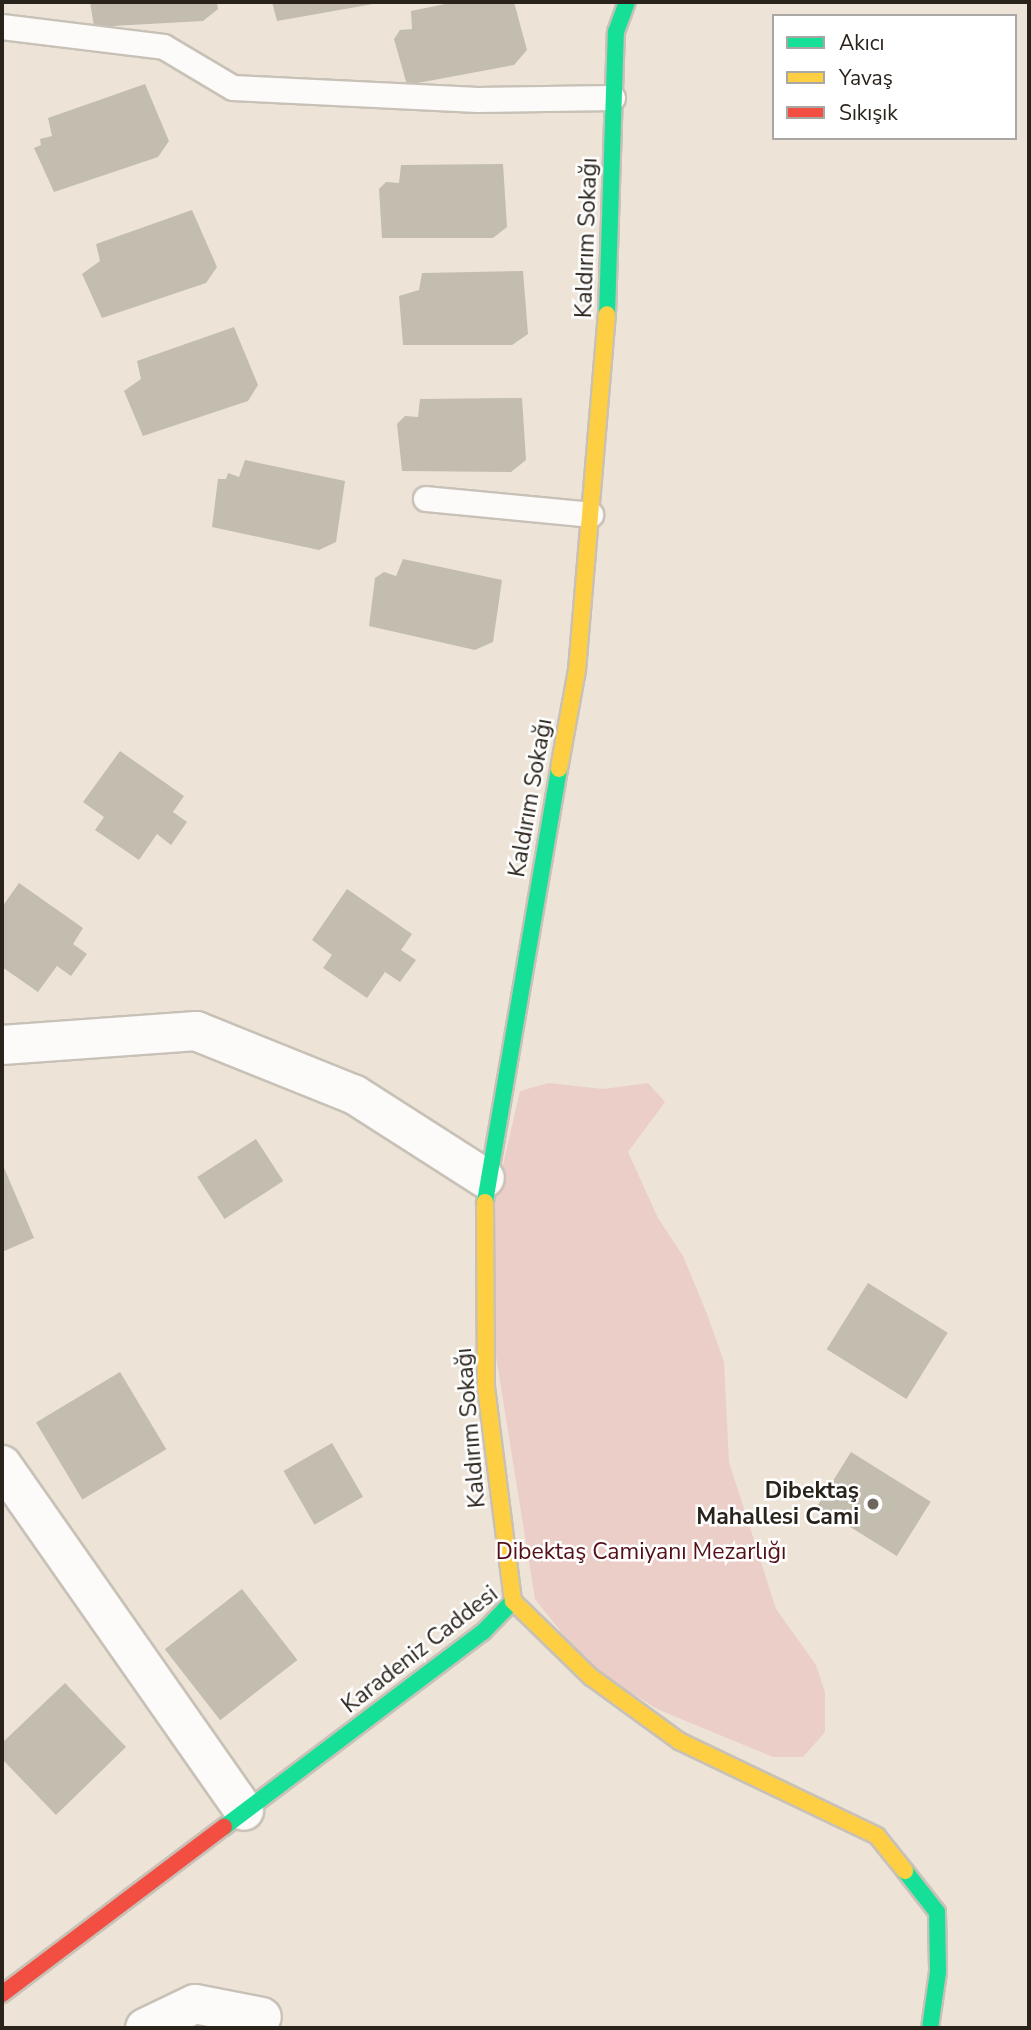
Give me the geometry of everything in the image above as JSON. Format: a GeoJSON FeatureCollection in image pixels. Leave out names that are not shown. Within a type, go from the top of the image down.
{"type":"FeatureCollection","features":[{"type":"Feature","properties":{"kind":"street","name":"Kaldırım Sokağı"},"geometry":{"type":"LineString","coordinates":[[513,1601],[485,1387],[485,1178],[577,670],[606,352],[616,32],[627,2]]}},
{"type":"Feature","properties":{"kind":"street"},"geometry":{"type":"LineString","coordinates":[[2,1045],[196,1031],[355,1095],[485,1178]]}},
{"type":"Feature","properties":{"kind":"street"},"geometry":{"type":"LineString","coordinates":[[2,1465],[244,1811]]}},
{"type":"Feature","properties":{"kind":"street","name":"Karadeniz Caddesi"},"geometry":{"type":"LineString","coordinates":[[2,1994],[483,1632],[513,1601],[591,1677],[679,1741],[877,1836],[937,1912],[938,1972],[930,2028]]}},
{"type":"Feature","properties":{"kind":"street"},"geometry":{"type":"LineString","coordinates":[[145,2028],[195,2004],[262,2017]]}},
{"type":"Feature","properties":{"kind":"lane"},"geometry":{"type":"LineString","coordinates":[[2,27],[164,47],[233,88],[478,100],[613,98]]}},
{"type":"Feature","properties":{"kind":"lane"},"geometry":{"type":"LineString","coordinates":[[426,499],[592,515]]}},
{"type":"Feature","properties":{"kind":"green space","name":"Dibektaş Camiyanı Mezarlığı"},"geometry":{"type":"Polygon","coordinates":[[[549,1083],[603,1089],[648,1083],[665,1102],[628,1152],[658,1218],[683,1256],[707,1314],[724,1362],[729,1462],[776,1609],[816,1665],[825,1692],[825,1732],[803,1757],[773,1757],[659,1710],[589,1667],[535,1599],[488,1306],[496,1195],[520,1091],[549,1083]]]}},
{"type":"Feature","properties":{"kind":"building"},"geometry":{"type":"Polygon","coordinates":[[[90,2],[217,2],[218,9],[203,21],[94,27],[90,2]]]}},
{"type":"Feature","properties":{"kind":"building"},"geometry":{"type":"Polygon","coordinates":[[[272,2],[379,2],[379,3],[277,21],[272,2]]]}},
{"type":"Feature","properties":{"kind":"building"},"geometry":{"type":"Polygon","coordinates":[[[455,2],[514,2],[527,50],[514,65],[407,85],[394,39],[400,30],[412,29],[411,11],[455,2]]]}},
{"type":"Feature","properties":{"kind":"building"},"geometry":{"type":"Polygon","coordinates":[[[145,84],[169,141],[158,157],[54,192],[34,148],[41,145],[40,139],[52,136],[48,118],[145,84]]]}},
{"type":"Feature","properties":{"kind":"building"},"geometry":{"type":"Polygon","coordinates":[[[503,164],[507,227],[493,238],[382,238],[379,189],[386,182],[399,183],[401,165],[503,164]]]}},
{"type":"Feature","properties":{"kind":"building"},"geometry":{"type":"Polygon","coordinates":[[[192,210],[217,267],[206,283],[102,318],[82,274],[100,261],[96,244],[192,210]]]}},
{"type":"Feature","properties":{"kind":"building"},"geometry":{"type":"Polygon","coordinates":[[[523,271],[528,334],[512,345],[403,345],[399,296],[419,290],[422,273],[523,271]]]}},
{"type":"Feature","properties":{"kind":"building"},"geometry":{"type":"Polygon","coordinates":[[[234,327],[258,385],[248,401],[143,436],[124,391],[141,379],[137,361],[234,327]]]}},
{"type":"Feature","properties":{"kind":"building"},"geometry":{"type":"Polygon","coordinates":[[[522,398],[526,460],[511,472],[402,471],[397,424],[405,416],[418,417],[420,399],[522,398]]]}},
{"type":"Feature","properties":{"kind":"building"},"geometry":{"type":"Polygon","coordinates":[[[245,460],[345,481],[336,542],[319,550],[212,527],[218,479],[226,479],[228,473],[239,477],[245,460]]]}},
{"type":"Feature","properties":{"kind":"building"},"geometry":{"type":"Polygon","coordinates":[[[403,559],[502,580],[493,642],[475,650],[369,626],[375,578],[384,572],[396,576],[403,559]]]}},
{"type":"Feature","properties":{"kind":"building"},"geometry":{"type":"Polygon","coordinates":[[[120,751],[184,796],[173,812],[187,822],[171,845],[157,834],[139,860],[95,830],[104,817],[83,802],[120,751]]]}},
{"type":"Feature","properties":{"kind":"building"},"geometry":{"type":"Polygon","coordinates":[[[19,883],[83,928],[73,944],[87,954],[71,976],[57,966],[38,992],[2,967],[2,907],[19,883]]]}},
{"type":"Feature","properties":{"kind":"building"},"geometry":{"type":"Polygon","coordinates":[[[347,889],[412,934],[401,950],[416,960],[400,982],[385,972],[367,998],[323,968],[332,955],[312,940],[347,889]]]}},
{"type":"Feature","properties":{"kind":"building"},"geometry":{"type":"Polygon","coordinates":[[[256,1139],[283,1181],[225,1219],[197,1177],[256,1139]]]}},
{"type":"Feature","properties":{"kind":"building"},"geometry":{"type":"Polygon","coordinates":[[[2,1163],[34,1238],[2,1252],[2,1163]]]}},
{"type":"Feature","properties":{"kind":"building"},"geometry":{"type":"Polygon","coordinates":[[[868,1283],[948,1333],[906,1399],[827,1349],[868,1283]]]}},
{"type":"Feature","properties":{"kind":"building"},"geometry":{"type":"Polygon","coordinates":[[[120,1372],[166,1449],[82,1500],[36,1422],[120,1372]]]}},
{"type":"Feature","properties":{"kind":"building"},"geometry":{"type":"Polygon","coordinates":[[[332,1443],[363,1497],[315,1525],[284,1471],[332,1443]]]}},
{"type":"Feature","properties":{"kind":"building","name":"Dibektaş Mahallesi Cami"},"geometry":{"type":"Polygon","coordinates":[[[851,1452],[931,1502],[897,1556],[817,1506],[851,1452]]]}},
{"type":"Feature","properties":{"kind":"building"},"geometry":{"type":"Polygon","coordinates":[[[242,1589],[297,1660],[220,1720],[165,1649],[242,1589]]]}},
{"type":"Feature","properties":{"kind":"building"},"geometry":{"type":"Polygon","coordinates":[[[65,1683],[126,1747],[56,1815],[2,1759],[2,1743],[65,1683]]]}},
{"type":"Feature","properties":{"kind":"traffic: fast"},"geometry":{"type":"LineString","coordinates":[[607,314],[616,32],[627,2]]}},
{"type":"Feature","properties":{"kind":"traffic: fast"},"geometry":{"type":"LineString","coordinates":[[485,1202],[559,769]]}},
{"type":"Feature","properties":{"kind":"traffic: fast"},"geometry":{"type":"LineString","coordinates":[[224,1827],[483,1632],[513,1601]]}},
{"type":"Feature","properties":{"kind":"traffic: fast"},"geometry":{"type":"LineString","coordinates":[[905,1871],[937,1912],[938,1972],[930,2028]]}},
{"type":"Feature","properties":{"kind":"traffic: slow"},"geometry":{"type":"LineString","coordinates":[[559,769],[577,670],[607,314]]}},
{"type":"Feature","properties":{"kind":"traffic: slow"},"geometry":{"type":"LineString","coordinates":[[485,1202],[486,1387],[513,1601]]}},
{"type":"Feature","properties":{"kind":"traffic: slow"},"geometry":{"type":"LineString","coordinates":[[513,1601],[591,1677],[679,1741],[877,1836],[905,1871]]}},
{"type":"Feature","properties":{"kind":"traffic: jam"},"geometry":{"type":"LineString","coordinates":[[2,1994],[224,1827]]}},
{"type":"Feature","properties":{"kind":"place","name":"Dibektaş Mahallesi Cami"},"geometry":{"type":"Point","coordinates":[873,1504]}}]}
